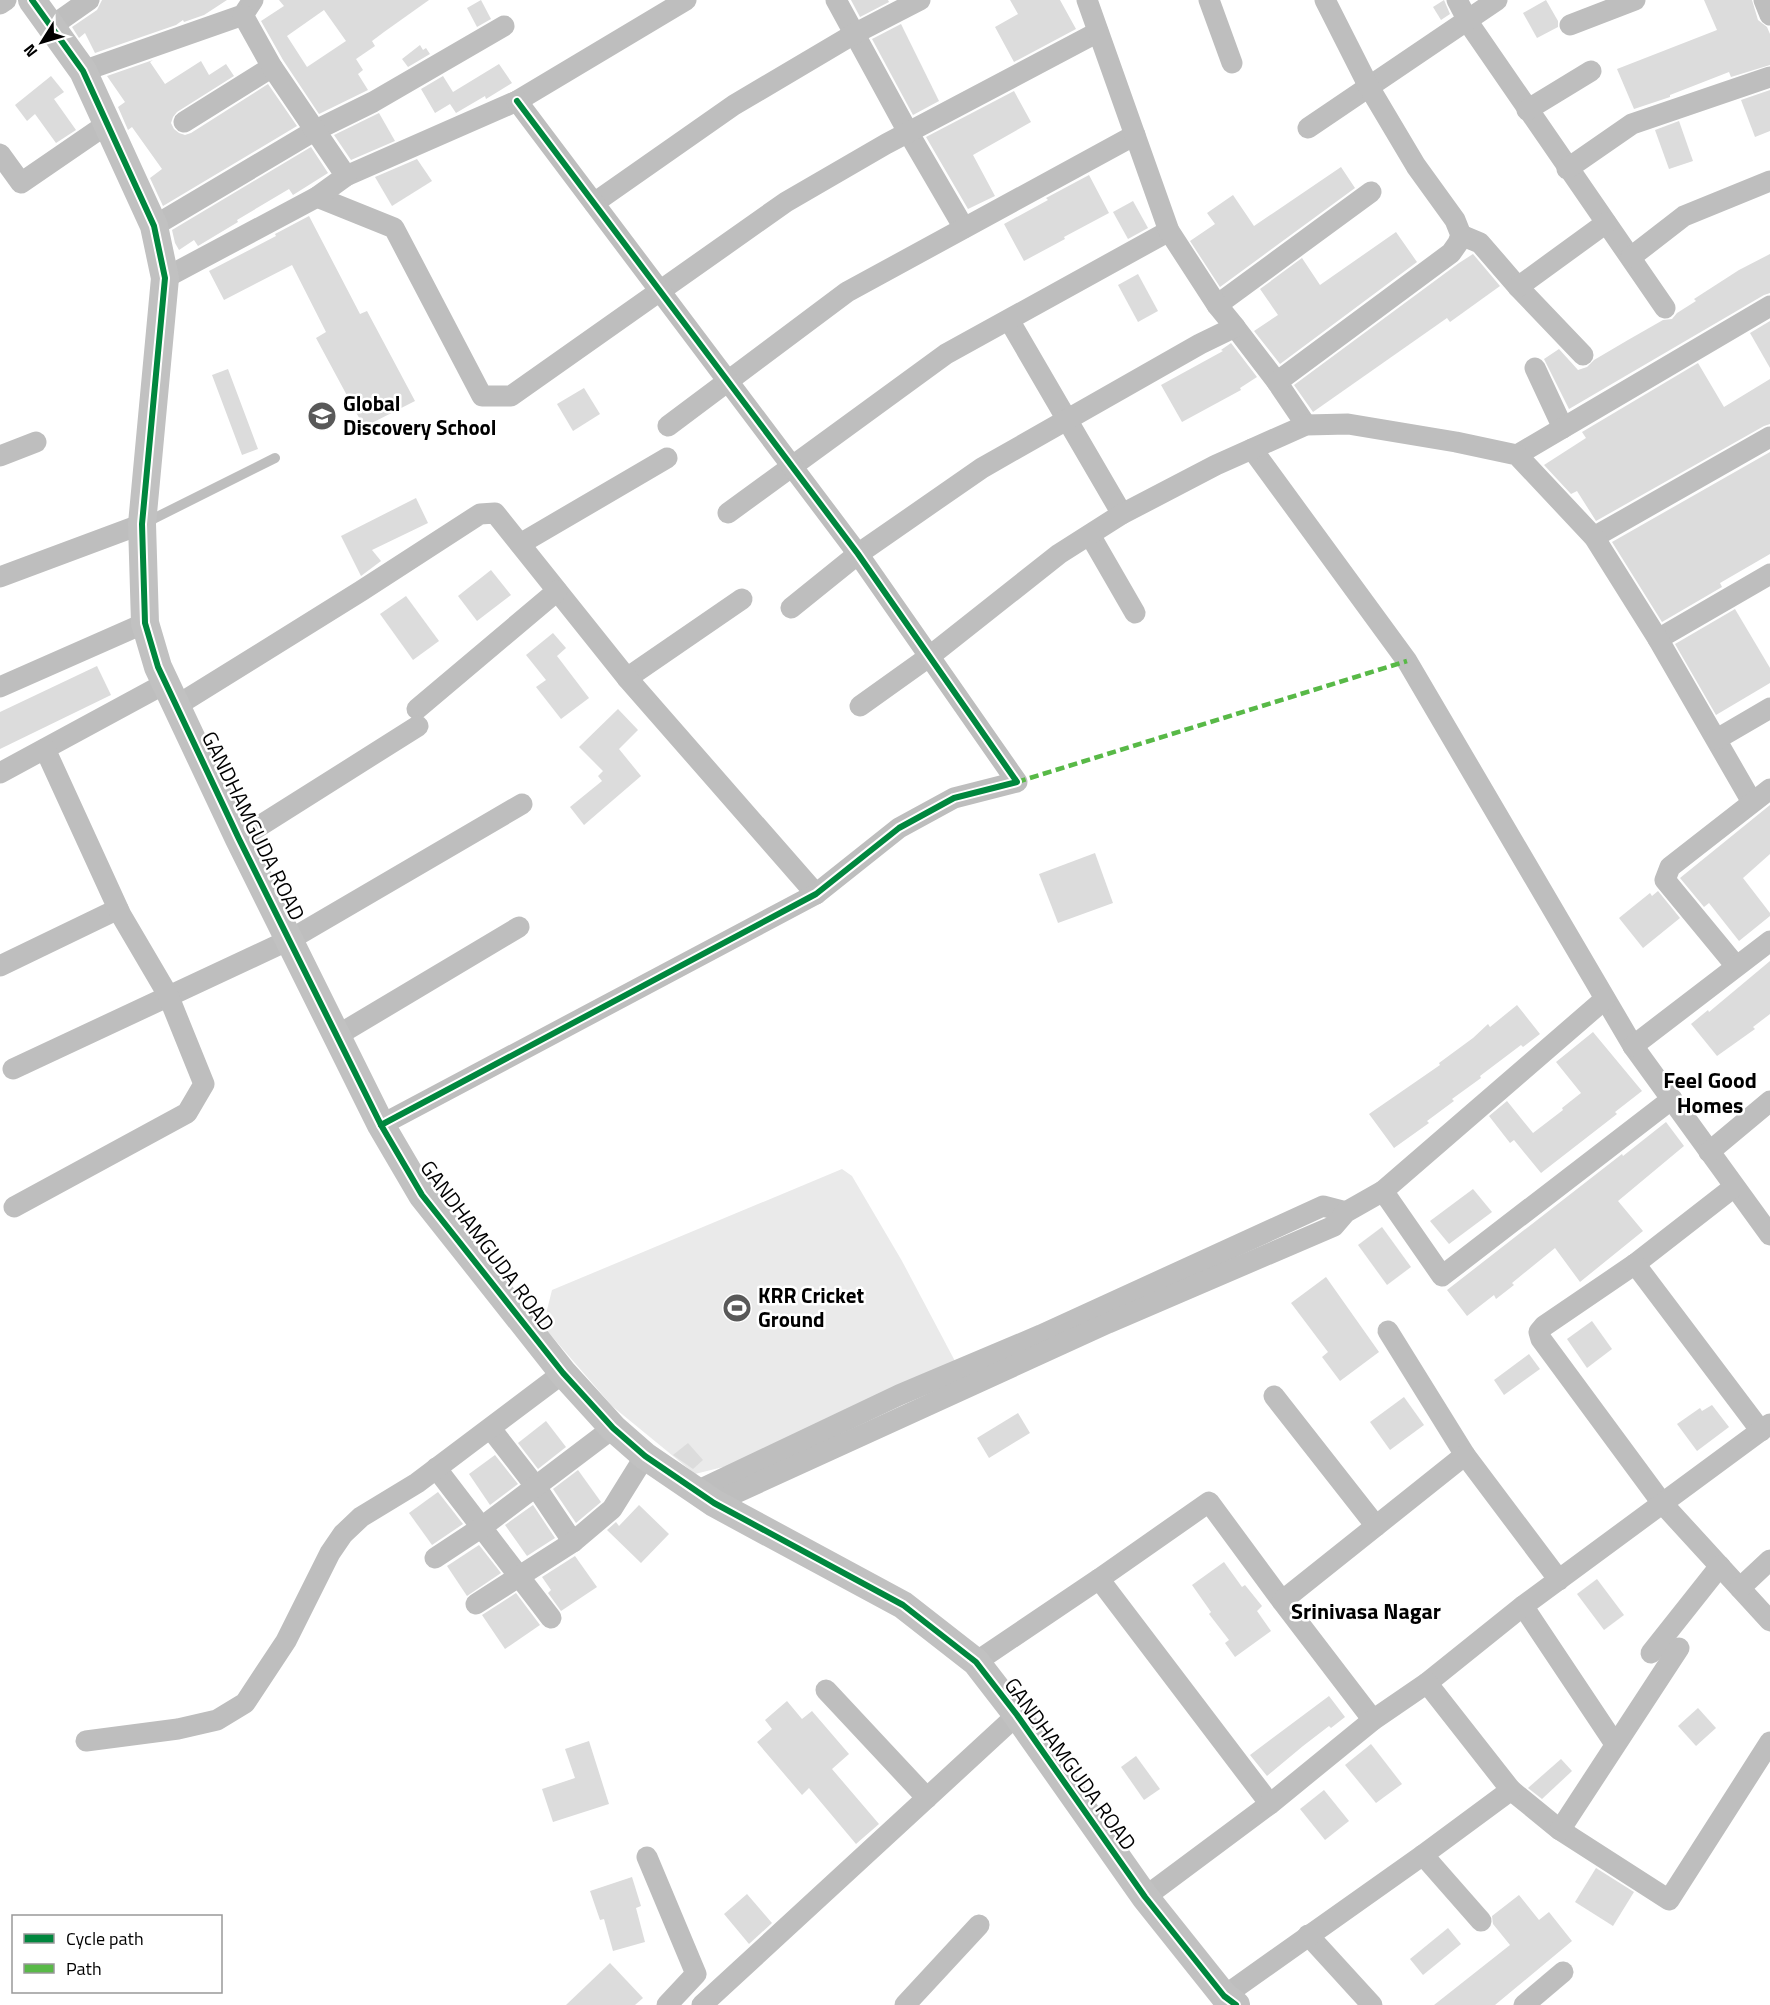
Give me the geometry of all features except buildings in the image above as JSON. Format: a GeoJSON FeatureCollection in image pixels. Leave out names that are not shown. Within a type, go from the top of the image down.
{"type":"FeatureCollection","features":[{"type":"Feature","properties":{"kind":"street"},"geometry":{"type":"LineString","coordinates":[[0,4],[6,0]]}},
{"type":"Feature","properties":{"kind":"street","name":"GANDHAMGUDA ROAD"},"geometry":{"type":"LineString","coordinates":[[32,0],[82,71],[154,226],[165,278],[142,524],[145,622],[159,667],[239,839],[291,939],[381,1125],[422,1195],[563,1373],[614,1428],[645,1456],[706,1497],[903,1605],[976,1662],[1017,1715],[1145,1897],[1230,2001]]}},
{"type":"Feature","properties":{"kind":"street"},"geometry":{"type":"LineString","coordinates":[[52,26],[89,0]]}},
{"type":"Feature","properties":{"kind":"street"},"geometry":{"type":"LineString","coordinates":[[165,278],[317,197],[346,176],[517,101],[686,0]]}},
{"type":"Feature","properties":{"kind":"street"},"geometry":{"type":"LineString","coordinates":[[836,0],[908,132],[964,228]]}},
{"type":"Feature","properties":{"kind":"street"},"geometry":{"type":"LineString","coordinates":[[594,203],[734,105],[854,34],[920,0]]}},
{"type":"Feature","properties":{"kind":"street"},"geometry":{"type":"LineString","coordinates":[[1087,0],[1169,231],[1217,304],[1277,382],[1306,425]]}},
{"type":"Feature","properties":{"kind":"street"},"geometry":{"type":"LineString","coordinates":[[1209,0],[1232,63]]}},
{"type":"Feature","properties":{"kind":"street"},"geometry":{"type":"LineString","coordinates":[[1277,382],[1451,253],[1461,235],[1455,220],[1416,166],[1369,87],[1325,0]]}},
{"type":"Feature","properties":{"kind":"street"},"geometry":{"type":"LineString","coordinates":[[1457,0],[1467,20],[1527,110],[1665,308]]}},
{"type":"Feature","properties":{"kind":"street"},"geometry":{"type":"LineString","coordinates":[[1308,128],[1497,0]]}},
{"type":"Feature","properties":{"kind":"street"},"geometry":{"type":"LineString","coordinates":[[1570,26],[1635,0]]}},
{"type":"Feature","properties":{"kind":"street"},"geometry":{"type":"LineString","coordinates":[[1764,0],[1770,15]]}},
{"type":"Feature","properties":{"kind":"street"},"geometry":{"type":"LineString","coordinates":[[82,71],[248,8],[272,67],[346,176]]}},
{"type":"Feature","properties":{"kind":"street"},"geometry":{"type":"LineString","coordinates":[[154,226],[314,131],[373,102],[504,26]]}},
{"type":"Feature","properties":{"kind":"street"},"geometry":{"type":"LineString","coordinates":[[317,197],[394,228],[482,396],[511,396],[786,202],[908,132],[1098,32]]}},
{"type":"Feature","properties":{"kind":"street"},"geometry":{"type":"LineString","coordinates":[[184,122],[272,67]]}},
{"type":"Feature","properties":{"kind":"street"},"geometry":{"type":"LineString","coordinates":[[1527,110],[1591,71]]}},
{"type":"Feature","properties":{"kind":"street"},"geometry":{"type":"LineString","coordinates":[[1567,169],[1632,124],[1770,77]]}},
{"type":"Feature","properties":{"kind":"street"},"geometry":{"type":"LineString","coordinates":[[381,1125],[816,894],[899,828],[954,798],[1017,782],[858,554],[517,101]]}},
{"type":"Feature","properties":{"kind":"street"},"geometry":{"type":"LineString","coordinates":[[0,154],[21,183],[106,124]]}},
{"type":"Feature","properties":{"kind":"street"},"geometry":{"type":"LineString","coordinates":[[668,426],[847,292],[1135,135]]}},
{"type":"Feature","properties":{"kind":"street"},"geometry":{"type":"LineString","coordinates":[[1631,257],[1684,216],[1770,181]]}},
{"type":"Feature","properties":{"kind":"street"},"geometry":{"type":"LineString","coordinates":[[1217,304],[1371,192]]}},
{"type":"Feature","properties":{"kind":"street"},"geometry":{"type":"LineString","coordinates":[[1518,287],[1606,223]]}},
{"type":"Feature","properties":{"kind":"street"},"geometry":{"type":"LineString","coordinates":[[728,513],[946,354],[1169,231]]}},
{"type":"Feature","properties":{"kind":"street"},"geometry":{"type":"LineString","coordinates":[[1461,235],[1480,243],[1518,287],[1584,355]]}},
{"type":"Feature","properties":{"kind":"street"},"geometry":{"type":"LineString","coordinates":[[1517,455],[1770,306]]}},
{"type":"Feature","properties":{"kind":"street"},"geometry":{"type":"LineString","coordinates":[[1010,320],[1122,514]]}},
{"type":"Feature","properties":{"kind":"street"},"geometry":{"type":"LineString","coordinates":[[791,608],[858,554],[982,468],[1200,344],[1235,327]]}},
{"type":"Feature","properties":{"kind":"street"},"geometry":{"type":"LineString","coordinates":[[1535,368],[1563,428]]}},
{"type":"Feature","properties":{"kind":"street"},"geometry":{"type":"LineString","coordinates":[[860,706],[930,656],[1059,554],[1122,514],[1216,465],[1306,425],[1348,424],[1517,455],[1594,537],[1658,639],[1752,802]]}},
{"type":"Feature","properties":{"kind":"street"},"geometry":{"type":"LineString","coordinates":[[1594,537],[1770,437]]}},
{"type":"Feature","properties":{"kind":"street"},"geometry":{"type":"LineString","coordinates":[[0,456],[36,442]]}},
{"type":"Feature","properties":{"kind":"street"},"geometry":{"type":"LineString","coordinates":[[1252,449],[1407,661],[1633,1046],[1770,1235]]}},
{"type":"Feature","properties":{"kind":"street"},"geometry":{"type":"LineString","coordinates":[[520,544],[667,458]]}},
{"type":"Feature","properties":{"kind":"street"},"geometry":{"type":"LineString","coordinates":[[0,773],[45,749],[171,694],[361,591],[480,514],[495,513],[627,678],[816,894]]}},
{"type":"Feature","properties":{"kind":"street"},"geometry":{"type":"LineString","coordinates":[[0,577],[142,524]]}},
{"type":"Feature","properties":{"kind":"street"},"geometry":{"type":"LineString","coordinates":[[1090,535],[1136,613]]}},
{"type":"Feature","properties":{"kind":"street"},"geometry":{"type":"LineString","coordinates":[[1658,639],[1770,574]]}},
{"type":"Feature","properties":{"kind":"street"},"geometry":{"type":"LineString","coordinates":[[239,839],[418,718],[557,591]]}},
{"type":"Feature","properties":{"kind":"street"},"geometry":{"type":"LineString","coordinates":[[627,678],[742,598]]}},
{"type":"Feature","properties":{"kind":"street"},"geometry":{"type":"LineString","coordinates":[[0,687],[145,622]]}},
{"type":"Feature","properties":{"kind":"street"},"geometry":{"type":"LineString","coordinates":[[1717,739],[1770,708]]}},
{"type":"Feature","properties":{"kind":"street"},"geometry":{"type":"LineString","coordinates":[[14,1207],[187,1113],[204,1084],[168,995],[118,909],[45,749]]}},
{"type":"Feature","properties":{"kind":"street"},"geometry":{"type":"LineString","coordinates":[[1736,966],[1665,880],[1670,867],[1770,789]]}},
{"type":"Feature","properties":{"kind":"street"},"geometry":{"type":"LineString","coordinates":[[13,1069],[291,939],[522,804]]}},
{"type":"Feature","properties":{"kind":"street"},"geometry":{"type":"LineString","coordinates":[[0,966],[118,909]]}},
{"type":"Feature","properties":{"kind":"street"},"geometry":{"type":"LineString","coordinates":[[338,1035],[519,927]]}},
{"type":"Feature","properties":{"kind":"street"},"geometry":{"type":"LineString","coordinates":[[1633,1046],[1770,941]]}},
{"type":"Feature","properties":{"kind":"street"},"geometry":{"type":"LineString","coordinates":[[706,1497],[899,1395],[989,1367],[1169,1287],[1334,1226],[1346,1212],[1383,1191],[1605,999]]}},
{"type":"Feature","properties":{"kind":"street"},"geometry":{"type":"LineString","coordinates":[[1383,1191],[1442,1276],[1672,1099]]}},
{"type":"Feature","properties":{"kind":"street"},"geometry":{"type":"LineString","coordinates":[[1709,1152],[1770,1101]]}},
{"type":"Feature","properties":{"kind":"street"},"geometry":{"type":"LineString","coordinates":[[1734,1187],[1635,1264],[1544,1326],[1539,1332],[1541,1339],[1662,1503],[1770,1621]]}},
{"type":"Feature","properties":{"kind":"street"},"geometry":{"type":"LineString","coordinates":[[1145,1897],[1270,1804],[1373,1720],[1427,1683],[1523,1606],[1765,1428],[1635,1264]]}},
{"type":"Feature","properties":{"kind":"street"},"geometry":{"type":"LineString","coordinates":[[1389,1331],[1465,1455],[1559,1580]]}},
{"type":"Feature","properties":{"kind":"street"},"geometry":{"type":"LineString","coordinates":[[86,1741],[178,1729],[217,1720],[245,1703],[286,1641],[330,1553],[343,1534],[361,1517],[417,1483],[563,1373]]}},
{"type":"Feature","properties":{"kind":"street"},"geometry":{"type":"LineString","coordinates":[[1274,1396],[1376,1526]]}},
{"type":"Feature","properties":{"kind":"street"},"geometry":{"type":"LineString","coordinates":[[435,1558],[482,1527],[614,1428]]}},
{"type":"Feature","properties":{"kind":"street"},"geometry":{"type":"LineString","coordinates":[[491,1429],[536,1487],[573,1542]]}},
{"type":"Feature","properties":{"kind":"street"},"geometry":{"type":"LineString","coordinates":[[1282,1601],[1465,1455]]}},
{"type":"Feature","properties":{"kind":"street"},"geometry":{"type":"LineString","coordinates":[[476,1604],[573,1542],[612,1509],[645,1456]]}},
{"type":"Feature","properties":{"kind":"street"},"geometry":{"type":"LineString","coordinates":[[436,1468],[551,1618]]}},
{"type":"Feature","properties":{"kind":"street"},"geometry":{"type":"LineString","coordinates":[[976,1662],[1209,1502],[1373,1720]]}},
{"type":"Feature","properties":{"kind":"street"},"geometry":{"type":"LineString","coordinates":[[1740,1588],[1770,1560]]}},
{"type":"Feature","properties":{"kind":"street"},"geometry":{"type":"LineString","coordinates":[[1651,1653],[1720,1566]]}},
{"type":"Feature","properties":{"kind":"street"},"geometry":{"type":"LineString","coordinates":[[1099,1579],[1270,1804]]}},
{"type":"Feature","properties":{"kind":"street"},"geometry":{"type":"LineString","coordinates":[[1523,1606],[1615,1744]]}},
{"type":"Feature","properties":{"kind":"street"},"geometry":{"type":"LineString","coordinates":[[1560,1830],[1678,1648]]}},
{"type":"Feature","properties":{"kind":"street"},"geometry":{"type":"LineString","coordinates":[[1427,1683],[1510,1790],[1560,1830],[1669,1900],[1770,1742]]}},
{"type":"Feature","properties":{"kind":"street"},"geometry":{"type":"LineString","coordinates":[[826,1690],[927,1798]]}},
{"type":"Feature","properties":{"kind":"street"},"geometry":{"type":"LineString","coordinates":[[646,1857],[707,2000],[1017,1715]]}},
{"type":"Feature","properties":{"kind":"street"},"geometry":{"type":"LineString","coordinates":[[1230,2001],[1308,1935],[1423,1855],[1510,1790]]}},
{"type":"Feature","properties":{"kind":"street"},"geometry":{"type":"LineString","coordinates":[[1423,1855],[1481,1921]]}},
{"type":"Feature","properties":{"kind":"street"},"geometry":{"type":"LineString","coordinates":[[905,2005],[980,1925]]}},
{"type":"Feature","properties":{"kind":"street"},"geometry":{"type":"LineString","coordinates":[[1308,1935],[1372,2005]]}},
{"type":"Feature","properties":{"kind":"street"},"geometry":{"type":"LineString","coordinates":[[1524,2005],[1563,1972]]}},
{"type":"Feature","properties":{"kind":"street"},"geometry":{"type":"LineString","coordinates":[[667,2005],[696,1974]]}},
{"type":"Feature","properties":{"kind":"lane"},"geometry":{"type":"LineString","coordinates":[[142,524],[275,458]]}},
{"type":"Feature","properties":{"kind":"shaded area","name":"KRR Cricket Ground"},"geometry":{"type":"Polygon","coordinates":[[[842,1169],[852,1176],[902,1261],[956,1363],[743,1462],[695,1474],[612,1406],[543,1326],[552,1290],[842,1169]]]}},
{"type":"Feature","properties":{"kind":"marked path"},"geometry":{"type":"LineString","coordinates":[[1017,782],[1407,661]]}},
{"type":"Feature","properties":{"kind":"cycle path"},"geometry":{"type":"LineString","coordinates":[[32,0],[83,71],[154,226],[165,278],[142,524],[145,623],[158,667],[239,839],[381,1125],[422,1195],[563,1373],[613,1428],[645,1456],[714,1503],[903,1605],[976,1662],[1017,1715],[1145,1897],[1224,1996],[1236,2005]]}},
{"type":"Feature","properties":{"kind":"cycle path"},"geometry":{"type":"LineString","coordinates":[[381,1125],[816,894],[899,828],[954,798],[1017,782],[858,554],[517,101]]}},
{"type":"Feature","properties":{"kind":"place","name":"Global Discovery School"},"geometry":{"type":"Point","coordinates":[322,416]}},
{"type":"Feature","properties":{"kind":"place","name":"KRR Cricket Ground"},"geometry":{"type":"Point","coordinates":[737,1308]}},
{"type":"Feature","properties":{"kind":"district","name":"Feel Good Homes"},"geometry":{"type":"Point","coordinates":[1710,1092]}},
{"type":"Feature","properties":{"kind":"district","name":"Srinivasa Nagar"},"geometry":{"type":"Point","coordinates":[1366,1611]}}]}
